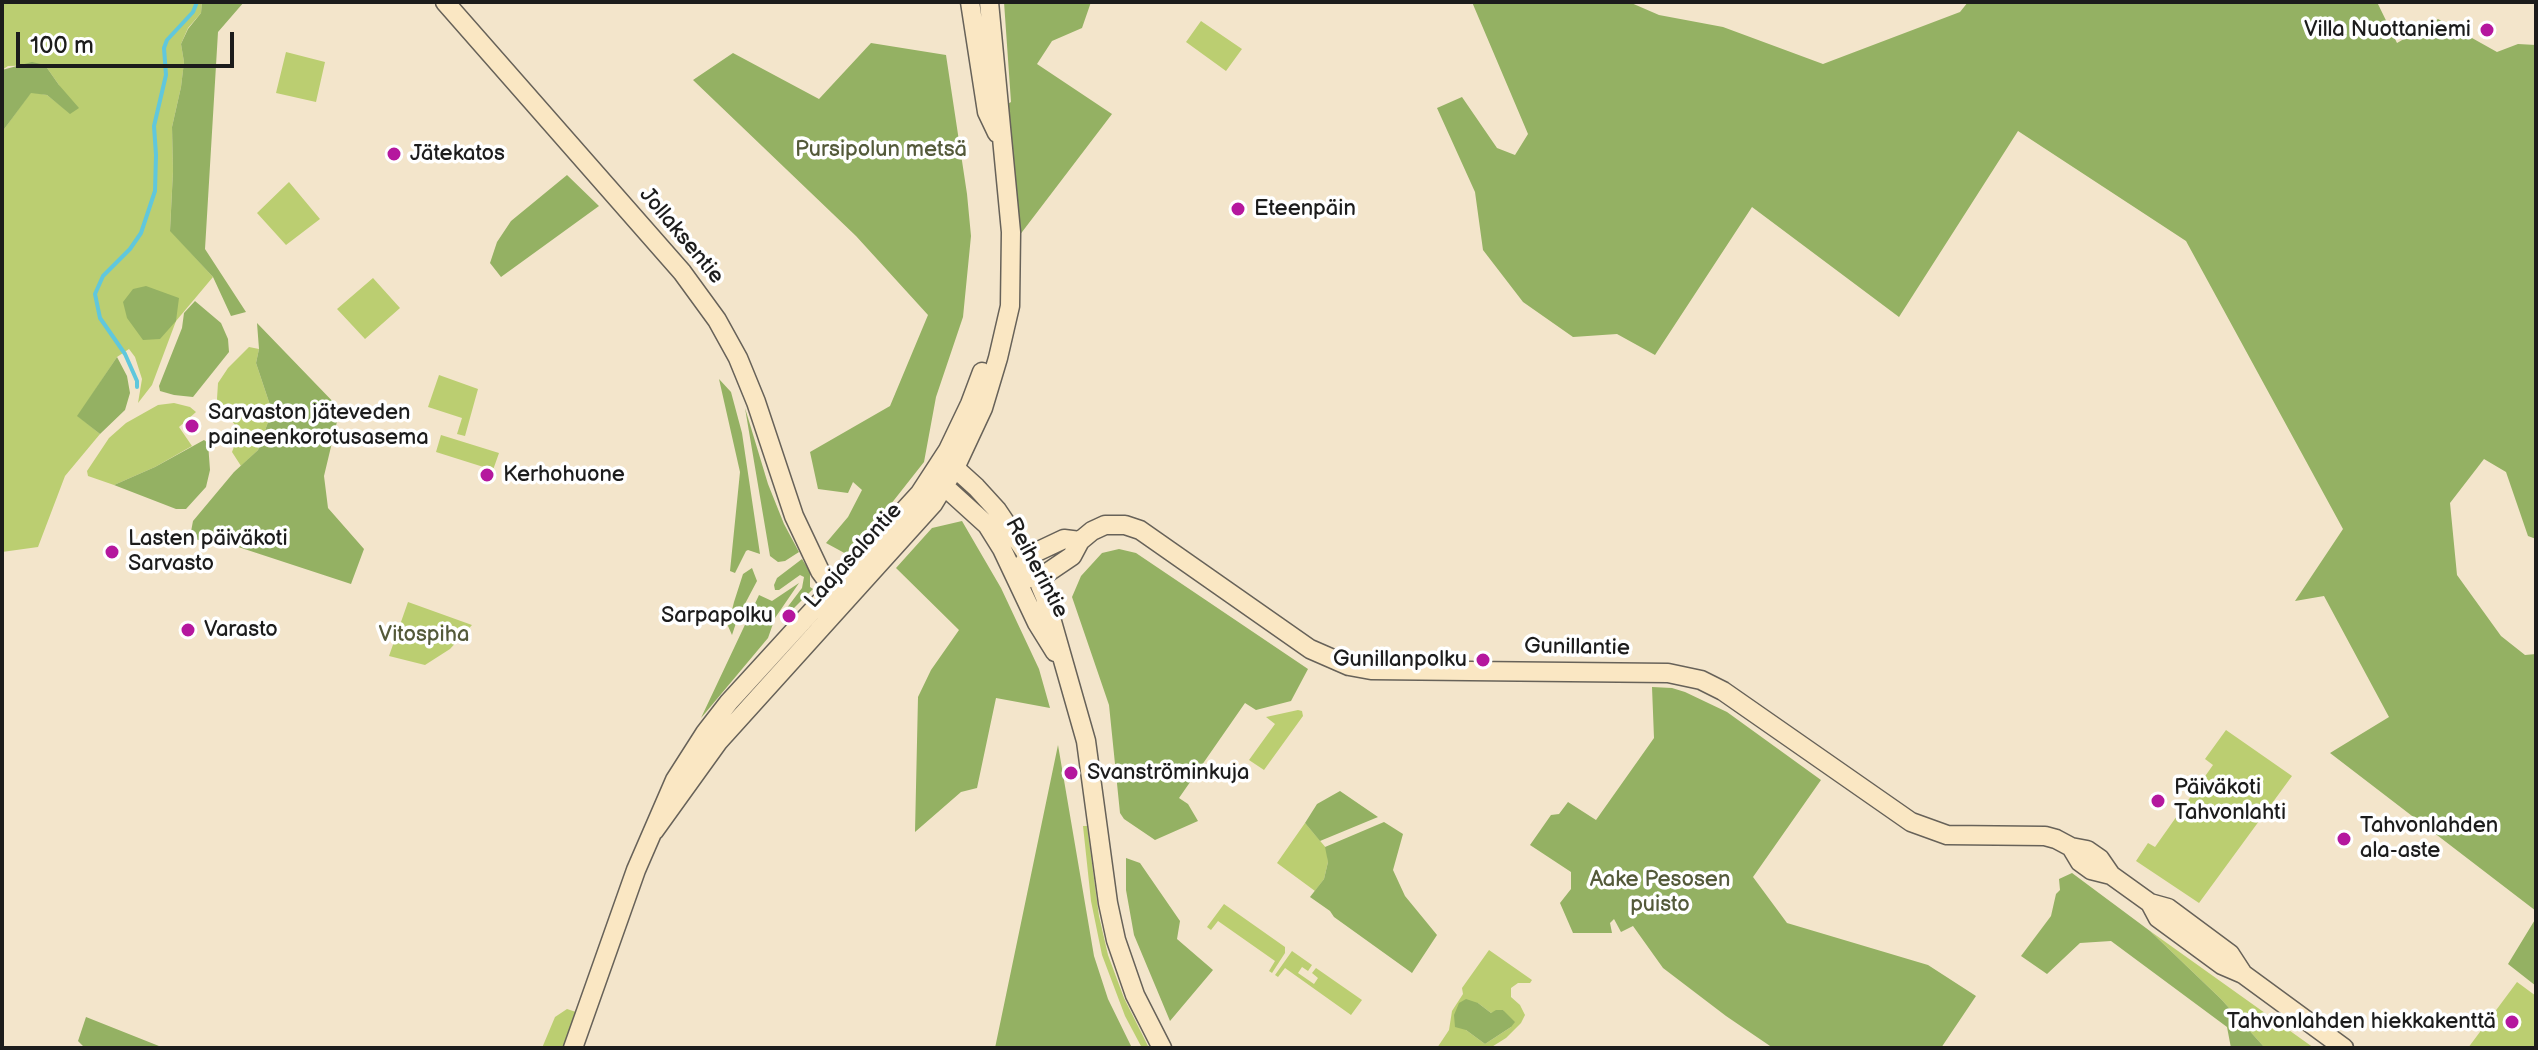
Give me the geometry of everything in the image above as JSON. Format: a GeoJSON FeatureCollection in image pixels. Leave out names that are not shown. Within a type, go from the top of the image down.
{"type":"FeatureCollection","features":[{"type":"Feature","properties":{"kind":"main road","name":"Jollaksentie"},"geometry":{"type":"LineString","coordinates":[[445,2],[672,260],[717,320],[738,358],[756,402],[781,482],[809,545],[851,598]]}},
{"type":"Feature","properties":{"kind":"main road","name":"Laajasalontie"},"geometry":{"type":"LineString","coordinates":[[970,2],[987,112],[1001,143]]}},
{"type":"Feature","properties":{"kind":"main road","name":"Laajasalontie"},"geometry":{"type":"LineString","coordinates":[[654,831],[718,742],[933,504],[945,475],[982,373],[1009,273],[1011,232],[989,2]]}},
{"type":"Feature","properties":{"kind":"main road","name":"Laajasalontie"},"geometry":{"type":"LineString","coordinates":[[573,1048],[623,906],[675,780],[705,733],[833,576],[920,493],[945,475]]}},
{"type":"Feature","properties":{"kind":"main road","name":"Reiherintie"},"geometry":{"type":"LineString","coordinates":[[945,475],[976,487],[997,510],[1028,556],[1038,579],[1052,617],[1086,741],[1116,940],[1135,995],[1162,1048]]}},
{"type":"Feature","properties":{"kind":"main road","name":"Reiherintie"},"geometry":{"type":"LineString","coordinates":[[945,475],[987,525],[1002,549],[1037,623],[1065,668]]}},
{"type":"Feature","properties":{"kind":"main road","name":"Gunillantie"},"geometry":{"type":"LineString","coordinates":[[1038,579],[1072,556],[1080,541],[1105,525],[1125,525],[1140,530],[1310,649],[1349,666],[1371,670],[1668,673],[1701,680],[1723,691],[1911,822],[1947,835],[2045,836],[2071,847],[2080,862],[2091,870],[2111,875],[2150,903],[2168,908],[2230,954],[2243,974],[2344,1048]]}},
{"type":"Feature","properties":{"kind":"main road","name":"Gunillantie"},"geometry":{"type":"LineString","coordinates":[[1028,556],[1064,539],[1080,541]]}},
{"type":"Feature","properties":{"kind":"main road"},"geometry":{"type":"LineString","coordinates":[[1028,556],[1015,576],[1038,579]]}},
{"type":"Feature","properties":{"kind":"green space"},"geometry":{"type":"Polygon","coordinates":[[[2,2],[202,2],[201,13],[188,28],[181,44],[184,62],[172,127],[170,230],[213,277],[176,321],[152,385],[138,403],[142,379],[135,357],[129,349],[117,357],[78,416],[100,434],[65,476],[38,547],[2,552],[2,132],[31,92],[47,95],[70,113],[59,85],[45,65],[8,66],[2,70],[2,2]]]}},
{"type":"Feature","properties":{"kind":"green space"},"geometry":{"type":"Polygon","coordinates":[[[202,2],[244,2],[218,32],[205,249],[246,312],[231,316],[213,277],[170,231],[172,127],[184,62],[181,44],[201,13],[202,2]]]}},
{"type":"Feature","properties":{"kind":"green space"},"geometry":{"type":"Polygon","coordinates":[[[1004,2],[1091,2],[1082,28],[1052,41],[1037,64],[1112,114],[1019,236],[1006,105],[1011,102],[1004,2]]]}},
{"type":"Feature","properties":{"kind":"green space"},"geometry":{"type":"Polygon","coordinates":[[[1472,2],[1629,2],[1659,15],[1723,27],[1823,64],[1960,12],[1968,2],[2377,2],[2397,43],[2438,19],[2497,52],[2518,44],[2536,45],[2536,539],[2528,536],[2506,472],[2484,459],[2450,503],[2457,575],[2501,636],[2525,655],[2536,654],[2536,911],[2330,753],[2389,717],[2324,596],[2295,601],[2343,529],[2186,241],[2018,131],[1899,317],[1752,207],[1655,355],[1617,334],[1573,337],[1523,302],[1483,250],[1475,192],[1437,108],[1462,97],[1497,148],[1515,155],[1528,134],[1472,2]]]}},
{"type":"Feature","properties":{"kind":"green space"},"geometry":{"type":"Polygon","coordinates":[[[1201,21],[1242,49],[1226,71],[1186,42],[1201,21]]]}},
{"type":"Feature","properties":{"kind":"green space","name":"Pursipolun metsä"},"geometry":{"type":"Polygon","coordinates":[[[871,43],[946,55],[971,236],[963,317],[936,397],[924,462],[850,556],[826,543],[848,517],[862,490],[853,482],[848,493],[818,489],[810,452],[890,406],[928,315],[856,236],[693,80],[733,53],[819,99],[871,43]]]}},
{"type":"Feature","properties":{"kind":"green space"},"geometry":{"type":"Polygon","coordinates":[[[286,52],[325,62],[316,102],[276,93],[286,52]]]}},
{"type":"Feature","properties":{"kind":"green space"},"geometry":{"type":"Polygon","coordinates":[[[32,62],[45,65],[79,108],[70,114],[47,95],[31,93],[2,132],[2,70],[32,62]]]}},
{"type":"Feature","properties":{"kind":"green space"},"geometry":{"type":"Polygon","coordinates":[[[567,175],[599,206],[501,277],[490,263],[497,242],[511,221],[567,175]]]}},
{"type":"Feature","properties":{"kind":"green space"},"geometry":{"type":"Polygon","coordinates":[[[289,182],[320,219],[286,245],[257,213],[289,182]]]}},
{"type":"Feature","properties":{"kind":"green space"},"geometry":{"type":"Polygon","coordinates":[[[373,278],[400,308],[365,339],[337,309],[373,278]]]}},
{"type":"Feature","properties":{"kind":"green space"},"geometry":{"type":"Polygon","coordinates":[[[146,286],[179,298],[176,321],[160,339],[143,340],[127,318],[123,302],[133,289],[146,286]]]}},
{"type":"Feature","properties":{"kind":"green space"},"geometry":{"type":"Polygon","coordinates":[[[195,301],[221,323],[228,339],[229,352],[193,397],[160,391],[159,386],[182,328],[184,313],[195,301]]]}},
{"type":"Feature","properties":{"kind":"green space"},"geometry":{"type":"Polygon","coordinates":[[[257,323],[340,409],[324,476],[328,508],[364,549],[351,584],[220,541],[218,547],[190,537],[193,521],[234,472],[258,450],[272,411],[256,363],[259,349],[257,323]]]}},
{"type":"Feature","properties":{"kind":"green space"},"geometry":{"type":"Polygon","coordinates":[[[249,347],[259,349],[256,363],[272,411],[258,450],[241,466],[232,452],[240,431],[231,420],[219,418],[218,383],[249,347]]]}},
{"type":"Feature","properties":{"kind":"green space"},"geometry":{"type":"Polygon","coordinates":[[[117,357],[127,376],[130,393],[125,410],[100,434],[77,416],[117,357]]]}},
{"type":"Feature","properties":{"kind":"green space"},"geometry":{"type":"Polygon","coordinates":[[[439,375],[478,389],[465,436],[457,434],[462,418],[428,407],[439,375]]]}},
{"type":"Feature","properties":{"kind":"green space"},"geometry":{"type":"Polygon","coordinates":[[[719,379],[731,392],[742,433],[760,554],[746,551],[735,573],[730,571],[740,472],[719,379]]]}},
{"type":"Feature","properties":{"kind":"green space"},"geometry":{"type":"Polygon","coordinates":[[[174,403],[196,412],[179,427],[192,446],[114,485],[88,476],[87,471],[109,438],[126,423],[158,405],[174,403]]]}},
{"type":"Feature","properties":{"kind":"green space"},"geometry":{"type":"Polygon","coordinates":[[[745,408],[768,484],[799,552],[785,561],[778,562],[770,556],[745,408]]]}},
{"type":"Feature","properties":{"kind":"green space"},"geometry":{"type":"Polygon","coordinates":[[[441,435],[499,453],[493,470],[436,452],[441,435]]]}},
{"type":"Feature","properties":{"kind":"green space"},"geometry":{"type":"Polygon","coordinates":[[[204,440],[208,443],[210,470],[206,487],[186,509],[176,509],[114,485],[155,467],[204,440]]]}},
{"type":"Feature","properties":{"kind":"green space"},"geometry":{"type":"Polygon","coordinates":[[[962,521],[1001,588],[1039,669],[1050,708],[996,698],[977,788],[961,792],[915,832],[918,697],[931,670],[959,630],[896,568],[932,528],[962,521]]]}},
{"type":"Feature","properties":{"kind":"green space"},"geometry":{"type":"Polygon","coordinates":[[[1119,549],[1136,553],[1308,669],[1291,701],[1256,710],[1245,703],[1179,798],[1188,804],[1198,821],[1155,840],[1120,813],[1109,705],[1072,597],[1081,576],[1102,553],[1119,549]]]}},
{"type":"Feature","properties":{"kind":"green space"},"geometry":{"type":"Polygon","coordinates":[[[802,559],[810,572],[810,587],[813,589],[786,616],[783,613],[802,588],[804,577],[800,575],[779,590],[775,590],[774,585],[777,578],[802,559]]]}},
{"type":"Feature","properties":{"kind":"green space"},"geometry":{"type":"Polygon","coordinates":[[[752,568],[757,581],[732,635],[728,626],[734,602],[743,574],[752,568]]]}},
{"type":"Feature","properties":{"kind":"green space"},"geometry":{"type":"Polygon","coordinates":[[[799,583],[775,618],[768,638],[701,718],[759,595],[772,601],[799,583]]]}},
{"type":"Feature","properties":{"kind":"green space","name":"Vitospiha"},"geometry":{"type":"Polygon","coordinates":[[[408,602],[472,625],[450,649],[425,665],[389,656],[408,602]]]}},
{"type":"Feature","properties":{"kind":"green space","name":"Aake Pesosen puisto"},"geometry":{"type":"Polygon","coordinates":[[[1652,687],[1685,692],[1727,712],[1821,780],[1753,877],[1787,923],[1928,965],[1976,996],[1941,1048],[1773,1048],[1663,968],[1633,926],[1621,932],[1614,919],[1610,923],[1612,933],[1573,933],[1560,903],[1571,889],[1571,872],[1530,845],[1551,815],[1559,814],[1568,802],[1596,820],[1654,738],[1652,687]]]}},
{"type":"Feature","properties":{"kind":"green space"},"geometry":{"type":"Polygon","coordinates":[[[1302,711],[1303,716],[1264,770],[1249,760],[1275,724],[1266,717],[1302,711]]]}},
{"type":"Feature","properties":{"kind":"green space"},"geometry":{"type":"Polygon","coordinates":[[[2226,730],[2292,776],[2199,903],[2136,861],[2148,843],[2155,847],[2213,765],[2205,759],[2226,730]]]}},
{"type":"Feature","properties":{"kind":"green space"},"geometry":{"type":"Polygon","coordinates":[[[1058,745],[1094,956],[1108,999],[1132,1048],[995,1048],[1058,745]]]}},
{"type":"Feature","properties":{"kind":"green space"},"geometry":{"type":"Polygon","coordinates":[[[1340,791],[1378,817],[1320,841],[1305,823],[1317,804],[1340,791]]]}},
{"type":"Feature","properties":{"kind":"green space"},"geometry":{"type":"Polygon","coordinates":[[[1384,822],[1403,834],[1393,870],[1405,896],[1437,935],[1412,973],[1310,897],[1324,879],[1328,862],[1325,847],[1384,822]]]}},
{"type":"Feature","properties":{"kind":"green space"},"geometry":{"type":"Polygon","coordinates":[[[1305,823],[1327,849],[1324,879],[1315,891],[1277,863],[1305,823]]]}},
{"type":"Feature","properties":{"kind":"green space"},"geometry":{"type":"Polygon","coordinates":[[[1083,826],[1087,826],[1099,916],[1108,955],[1124,998],[1149,1048],[1142,1048],[1125,1016],[1102,955],[1091,901],[1083,826]]]}},
{"type":"Feature","properties":{"kind":"green space"},"geometry":{"type":"Polygon","coordinates":[[[1126,858],[1140,863],[1180,921],[1177,939],[1213,970],[1170,1021],[1134,935],[1126,890],[1126,858]]]}},
{"type":"Feature","properties":{"kind":"green space"},"geometry":{"type":"Polygon","coordinates":[[[2072,873],[2150,931],[2221,999],[2265,1048],[2231,1048],[2227,1027],[2111,941],[2080,943],[2047,974],[2021,956],[2051,916],[2056,894],[2060,890],[2059,879],[2072,873]]]}},
{"type":"Feature","properties":{"kind":"green space"},"geometry":{"type":"Polygon","coordinates":[[[1224,904],[1285,947],[1285,953],[1272,973],[1269,971],[1275,961],[1218,921],[1211,930],[1207,927],[1224,904]]]}},
{"type":"Feature","properties":{"kind":"green space"},"geometry":{"type":"Polygon","coordinates":[[[2536,918],[2536,986],[2508,964],[2536,918]]]}},
{"type":"Feature","properties":{"kind":"green space"},"geometry":{"type":"Polygon","coordinates":[[[2150,931],[2314,1048],[2265,1048],[2221,999],[2150,931]]]}},
{"type":"Feature","properties":{"kind":"green space"},"geometry":{"type":"Polygon","coordinates":[[[1489,950],[1532,980],[1511,988],[1511,997],[1525,1015],[1506,1038],[1490,1048],[1437,1048],[1449,1030],[1452,1011],[1463,994],[1462,988],[1489,950]],[[1478,1003],[1466,1030],[1485,1044],[1511,1027],[1503,1010],[1491,1013],[1478,1003]]]}},
{"type":"Feature","properties":{"kind":"green space"},"geometry":{"type":"Polygon","coordinates":[[[1292,951],[1312,965],[1308,971],[1302,967],[1298,973],[1314,984],[1318,978],[1312,973],[1316,968],[1362,1000],[1351,1015],[1285,968],[1278,977],[1275,975],[1292,951]]]}},
{"type":"Feature","properties":{"kind":"green space","name":"Tahvonlahden hiekkakenttä"},"geometry":{"type":"Polygon","coordinates":[[[2517,982],[2536,996],[2536,1048],[2468,1048],[2517,982]]]}},
{"type":"Feature","properties":{"kind":"green space"},"geometry":{"type":"Polygon","coordinates":[[[1466,999],[1491,1013],[1503,1010],[1515,1022],[1485,1044],[1466,1030],[1455,1027],[1454,1015],[1459,1003],[1466,999]]]}},
{"type":"Feature","properties":{"kind":"green space"},"geometry":{"type":"Polygon","coordinates":[[[567,1009],[576,1012],[563,1048],[542,1048],[555,1017],[567,1009]]]}},
{"type":"Feature","properties":{"kind":"green space"},"geometry":{"type":"Polygon","coordinates":[[[86,1017],[164,1048],[85,1048],[78,1041],[86,1017]]]}},
{"type":"Feature","properties":{"kind":"waterway"},"geometry":{"type":"LineString","coordinates":[[137,387],[125,354],[100,318],[95,294],[103,276],[141,233],[155,191],[154,126],[166,75],[164,48],[167,40],[193,12],[197,2]]}},
{"type":"Feature","properties":{"kind":"place","name":"Villa Nuottaniemi"},"geometry":{"type":"Point","coordinates":[2487,30]}},
{"type":"Feature","properties":{"kind":"place","name":"Jätekatos"},"geometry":{"type":"Point","coordinates":[394,154]}},
{"type":"Feature","properties":{"kind":"place","name":"Eteenpäin"},"geometry":{"type":"Point","coordinates":[1238,209]}},
{"type":"Feature","properties":{"kind":"place","name":"Sarvaston jäteveden paineenkorotusasema"},"geometry":{"type":"Point","coordinates":[192,426]}},
{"type":"Feature","properties":{"kind":"place","name":"Kerhohuone"},"geometry":{"type":"Point","coordinates":[487,475]}},
{"type":"Feature","properties":{"kind":"place","name":"Lasten päiväkoti Sarvasto"},"geometry":{"type":"Point","coordinates":[112,552]}},
{"type":"Feature","properties":{"kind":"place","name":"Sarpapolku"},"geometry":{"type":"Point","coordinates":[789,616]}},
{"type":"Feature","properties":{"kind":"place","name":"Varasto"},"geometry":{"type":"Point","coordinates":[188,630]}},
{"type":"Feature","properties":{"kind":"place","name":"Gunillanpolku"},"geometry":{"type":"Point","coordinates":[1483,660]}},
{"type":"Feature","properties":{"kind":"place","name":"Svanströminkuja"},"geometry":{"type":"Point","coordinates":[1071,773]}},
{"type":"Feature","properties":{"kind":"place","name":"Päiväkoti Tahvonlahti"},"geometry":{"type":"Point","coordinates":[2158,801]}},
{"type":"Feature","properties":{"kind":"place","name":"Tahvonlahden ala-aste"},"geometry":{"type":"Point","coordinates":[2344,839]}},
{"type":"Feature","properties":{"kind":"place","name":"Tahvonlahden hiekkakenttä"},"geometry":{"type":"Point","coordinates":[2512,1022]}}]}
